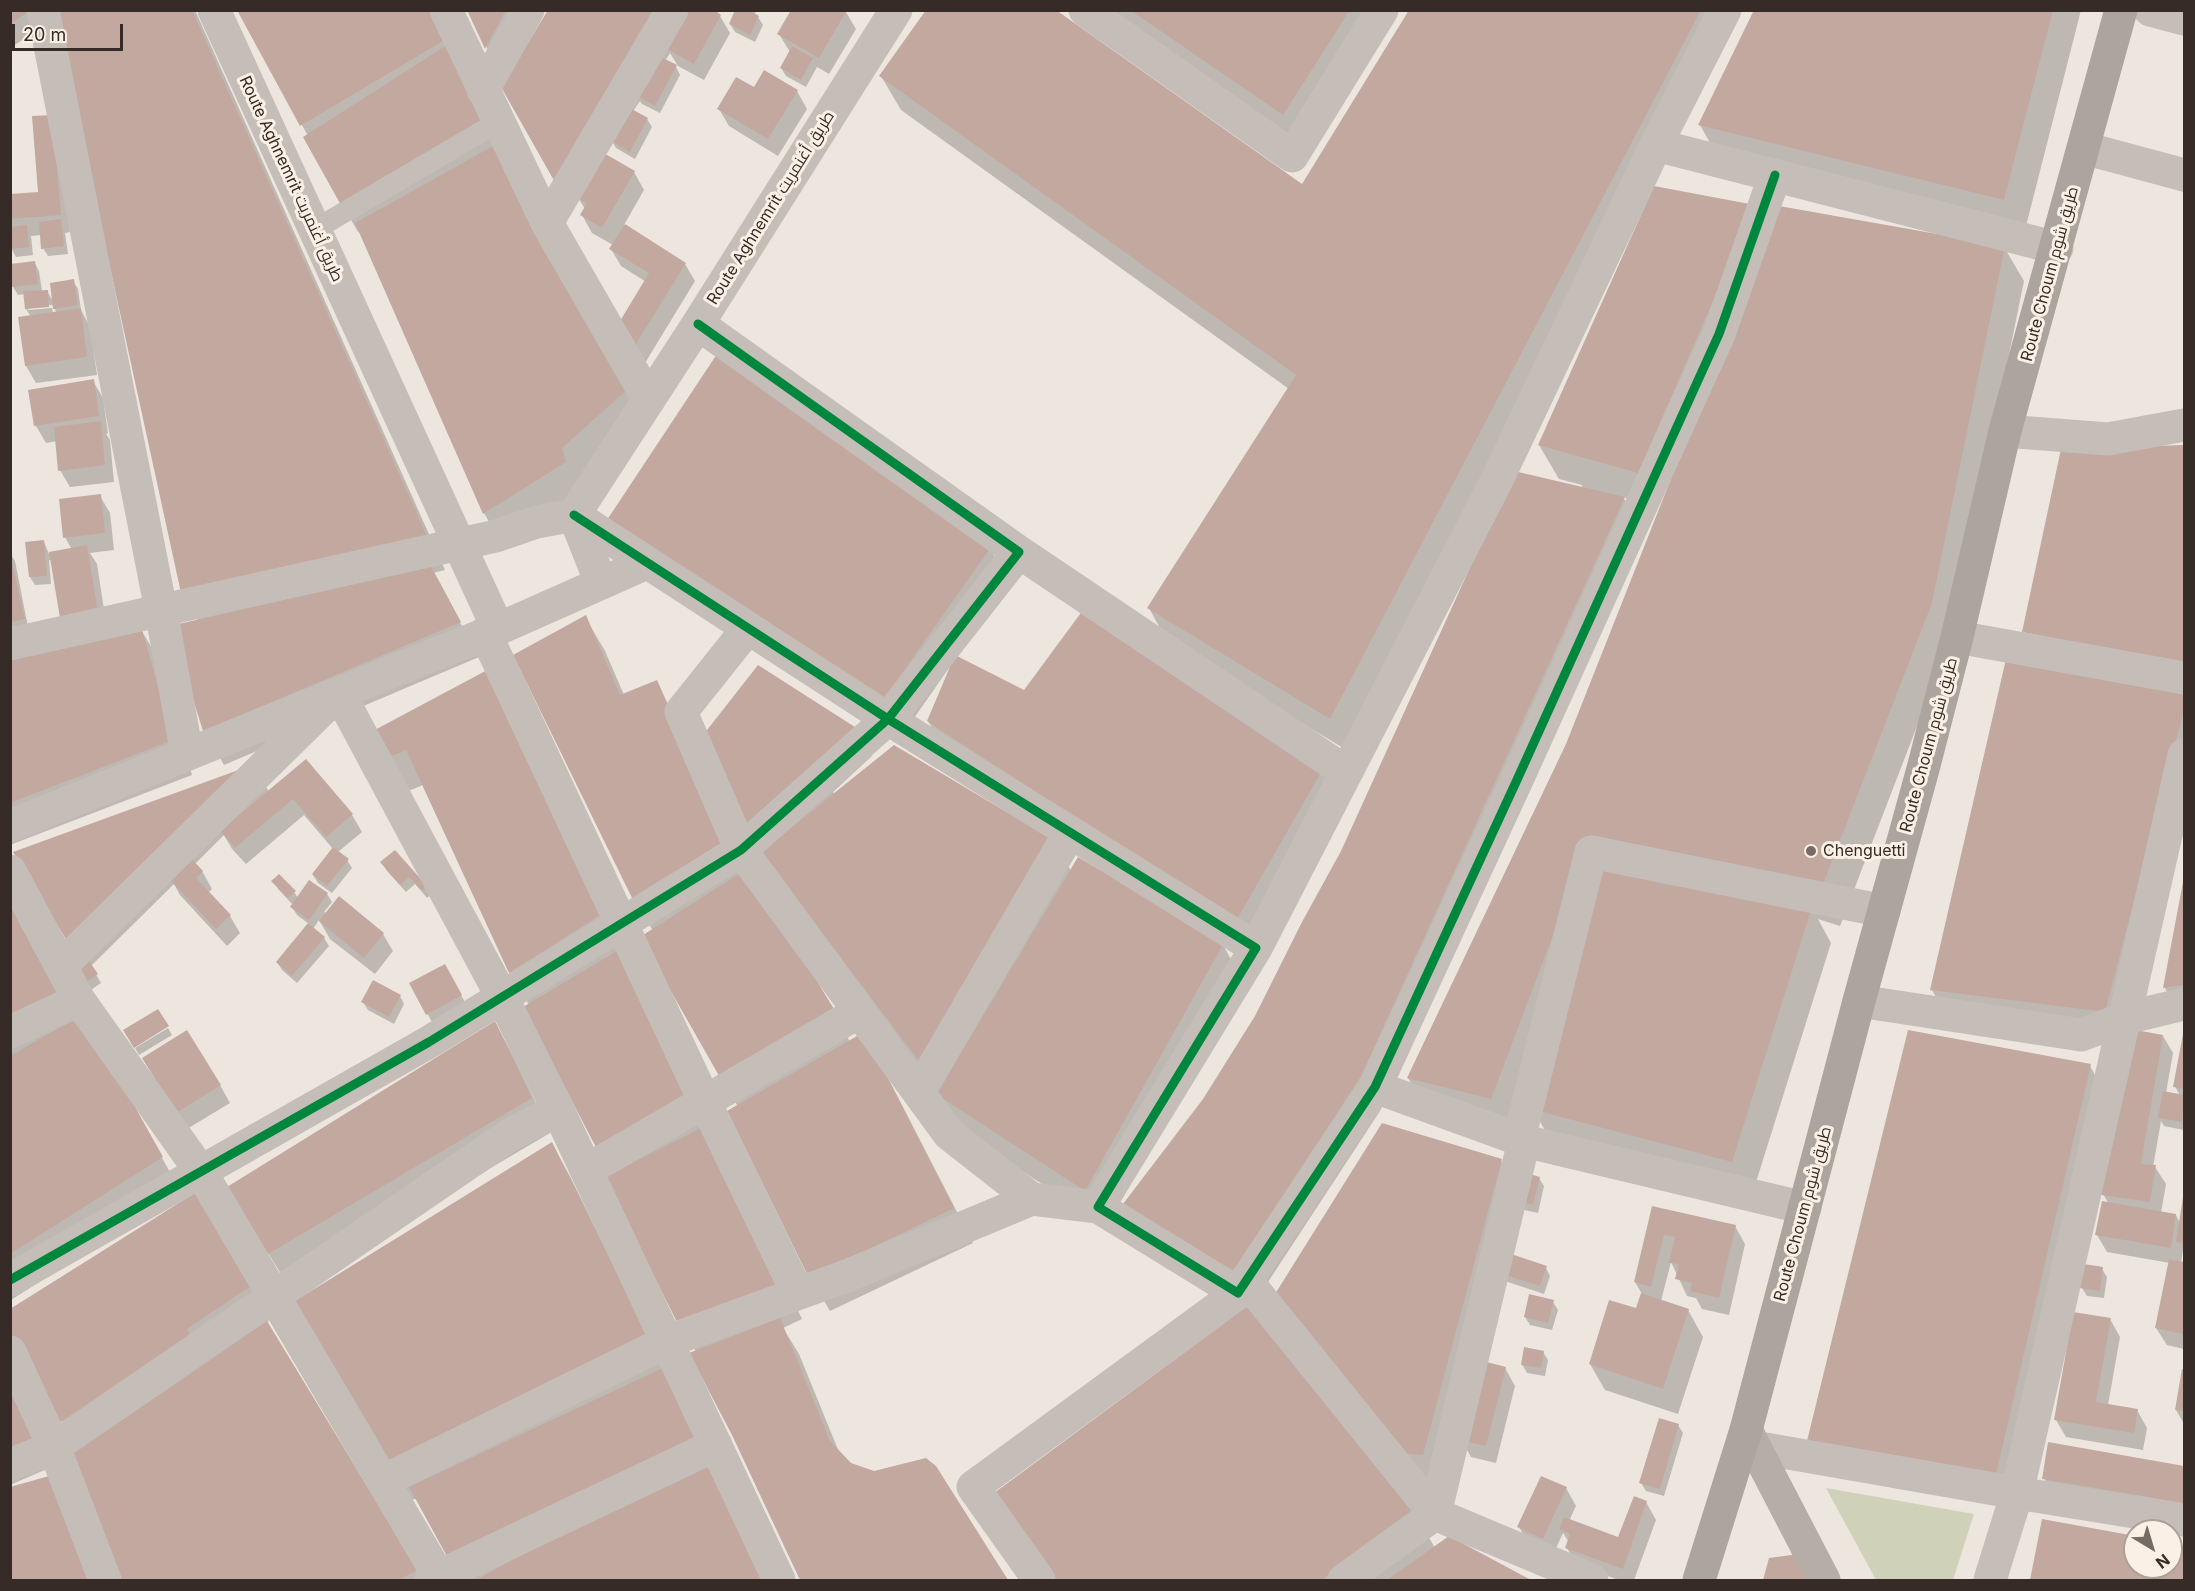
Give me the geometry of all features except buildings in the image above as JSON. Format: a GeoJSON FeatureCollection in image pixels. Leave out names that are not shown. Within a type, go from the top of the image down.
{"type":"FeatureCollection","features":[{"type":"Feature","properties":{"kind":"highway","name":"Route Choum طريق شوم"},"geometry":{"type":"LineString","coordinates":[[1699,1581],[1750,1439],[1805,1208],[1957,637],[2005,431],[2085,148],[2121,10]]}},
{"type":"Feature","properties":{"kind":"street"},"geometry":{"type":"LineString","coordinates":[[43,10],[161,610],[187,754]]}},
{"type":"Feature","properties":{"kind":"street","name":"Route Aghnemrit طريق أغنمريت"},"geometry":{"type":"LineString","coordinates":[[214,10],[457,544],[491,631],[622,924],[797,1292]]}},
{"type":"Feature","properties":{"kind":"street"},"geometry":{"type":"LineString","coordinates":[[446,10],[547,223],[649,400]]}},
{"type":"Feature","properties":{"kind":"street"},"geometry":{"type":"LineString","coordinates":[[483,90],[528,10]]}},
{"type":"Feature","properties":{"kind":"street"},"geometry":{"type":"LineString","coordinates":[[547,223],[672,10]]}},
{"type":"Feature","properties":{"kind":"street","name":"Route Aghnemrit طريق أغنمريت"},"geometry":{"type":"LineString","coordinates":[[574,515],[698,324],[896,10]]}},
{"type":"Feature","properties":{"kind":"street"},"geometry":{"type":"LineString","coordinates":[[1085,10],[1292,156],[1382,10]]}},
{"type":"Feature","properties":{"kind":"street"},"geometry":{"type":"LineString","coordinates":[[1098,1208],[1256,948],[1498,478],[1656,145],[1725,10]]}},
{"type":"Feature","properties":{"kind":"street"},"geometry":{"type":"LineString","coordinates":[[2150,10],[2184,19]]}},
{"type":"Feature","properties":{"kind":"street"},"geometry":{"type":"LineString","coordinates":[[1656,145],[2056,248]]}},
{"type":"Feature","properties":{"kind":"street"},"geometry":{"type":"LineString","coordinates":[[2085,148],[2184,175]]}},
{"type":"Feature","properties":{"kind":"street"},"geometry":{"type":"LineString","coordinates":[[1039,1581],[973,1487],[1242,1287],[1375,1087],[1719,334],[1774,175]]}},
{"type":"Feature","properties":{"kind":"street"},"geometry":{"type":"LineString","coordinates":[[698,324],[1019,552],[1346,772]]}},
{"type":"Feature","properties":{"kind":"street"},"geometry":{"type":"LineString","coordinates":[[2005,431],[2108,439],[2184,425]]}},
{"type":"Feature","properties":{"kind":"street"},"geometry":{"type":"LineString","coordinates":[[10,644],[496,536],[537,522],[574,515],[888,719],[1256,948]]}},
{"type":"Feature","properties":{"kind":"street"},"geometry":{"type":"LineString","coordinates":[[574,515],[601,583]]}},
{"type":"Feature","properties":{"kind":"street"},"geometry":{"type":"LineString","coordinates":[[10,1280],[429,1042],[741,850],[888,719],[1019,552]]}},
{"type":"Feature","properties":{"kind":"street"},"geometry":{"type":"LineString","coordinates":[[10,826],[491,631],[647,563]]}},
{"type":"Feature","properties":{"kind":"street"},"geometry":{"type":"LineString","coordinates":[[748,628],[681,712],[741,850],[949,1134],[1032,1199],[1098,1208],[1242,1287],[1435,1514],[1592,1581]]}},
{"type":"Feature","properties":{"kind":"street"},"geometry":{"type":"LineString","coordinates":[[1957,637],[2184,678]]}},
{"type":"Feature","properties":{"kind":"street"},"geometry":{"type":"LineString","coordinates":[[61,966],[339,693]]}},
{"type":"Feature","properties":{"kind":"street"},"geometry":{"type":"LineString","coordinates":[[339,693],[502,997],[558,1110],[779,1581]]}},
{"type":"Feature","properties":{"kind":"street"},"geometry":{"type":"LineString","coordinates":[[1990,1581],[2017,1493],[2184,755]]}},
{"type":"Feature","properties":{"kind":"street"},"geometry":{"type":"LineString","coordinates":[[919,1092],[1070,832]]}},
{"type":"Feature","properties":{"kind":"street"},"geometry":{"type":"LineString","coordinates":[[1344,1581],[1435,1514],[1591,852],[1884,911]]}},
{"type":"Feature","properties":{"kind":"street"},"geometry":{"type":"LineString","coordinates":[[10,871],[79,1000],[201,1172],[383,1481],[437,1579],[716,1445]]}},
{"type":"Feature","properties":{"kind":"street"},"geometry":{"type":"LineString","coordinates":[[10,1032],[79,1000]]}},
{"type":"Feature","properties":{"kind":"street"},"geometry":{"type":"LineString","coordinates":[[1859,1001],[2081,1035],[2126,1018],[2184,1004]]}},
{"type":"Feature","properties":{"kind":"street"},"geometry":{"type":"LineString","coordinates":[[587,1170],[859,1012]]}},
{"type":"Feature","properties":{"kind":"street"},"geometry":{"type":"LineString","coordinates":[[1375,1087],[1522,1140],[1805,1208]]}},
{"type":"Feature","properties":{"kind":"street"},"geometry":{"type":"LineString","coordinates":[[10,1465],[54,1447],[511,1134],[558,1110]]}},
{"type":"Feature","properties":{"kind":"street"},"geometry":{"type":"LineString","coordinates":[[383,1481],[668,1341],[797,1292],[849,1275],[1032,1199]]}},
{"type":"Feature","properties":{"kind":"street"},"geometry":{"type":"LineString","coordinates":[[10,1352],[54,1447],[105,1581]]}},
{"type":"Feature","properties":{"kind":"street"},"geometry":{"type":"LineString","coordinates":[[1750,1439],[2017,1493],[2184,1520]]}},
{"type":"Feature","properties":{"kind":"street"},"geometry":{"type":"LineString","coordinates":[[1750,1439],[1824,1581]]}},
{"type":"Feature","properties":{"kind":"lane"},"geometry":{"type":"LineString","coordinates":[[314,230],[498,122]]}},
{"type":"Feature","properties":{"kind":"green space"},"geometry":{"type":"Polygon","coordinates":[[[1826,1488],[1974,1514],[1953,1580],[1876,1580],[1826,1488]]]}},
{"type":"Feature","properties":{"kind":"cycle path"},"geometry":{"type":"LineString","coordinates":[[574,515],[888,719],[1256,948],[1098,1207],[1238,1293],[1375,1087],[1719,334],[1775,175]]}},
{"type":"Feature","properties":{"kind":"cycle path"},"geometry":{"type":"LineString","coordinates":[[10,1280],[429,1042],[741,850],[888,719],[1019,552],[698,324]]}},
{"type":"Feature","properties":{"kind":"place","name":"Chenguetti"},"geometry":{"type":"Point","coordinates":[1811,851]}}]}
